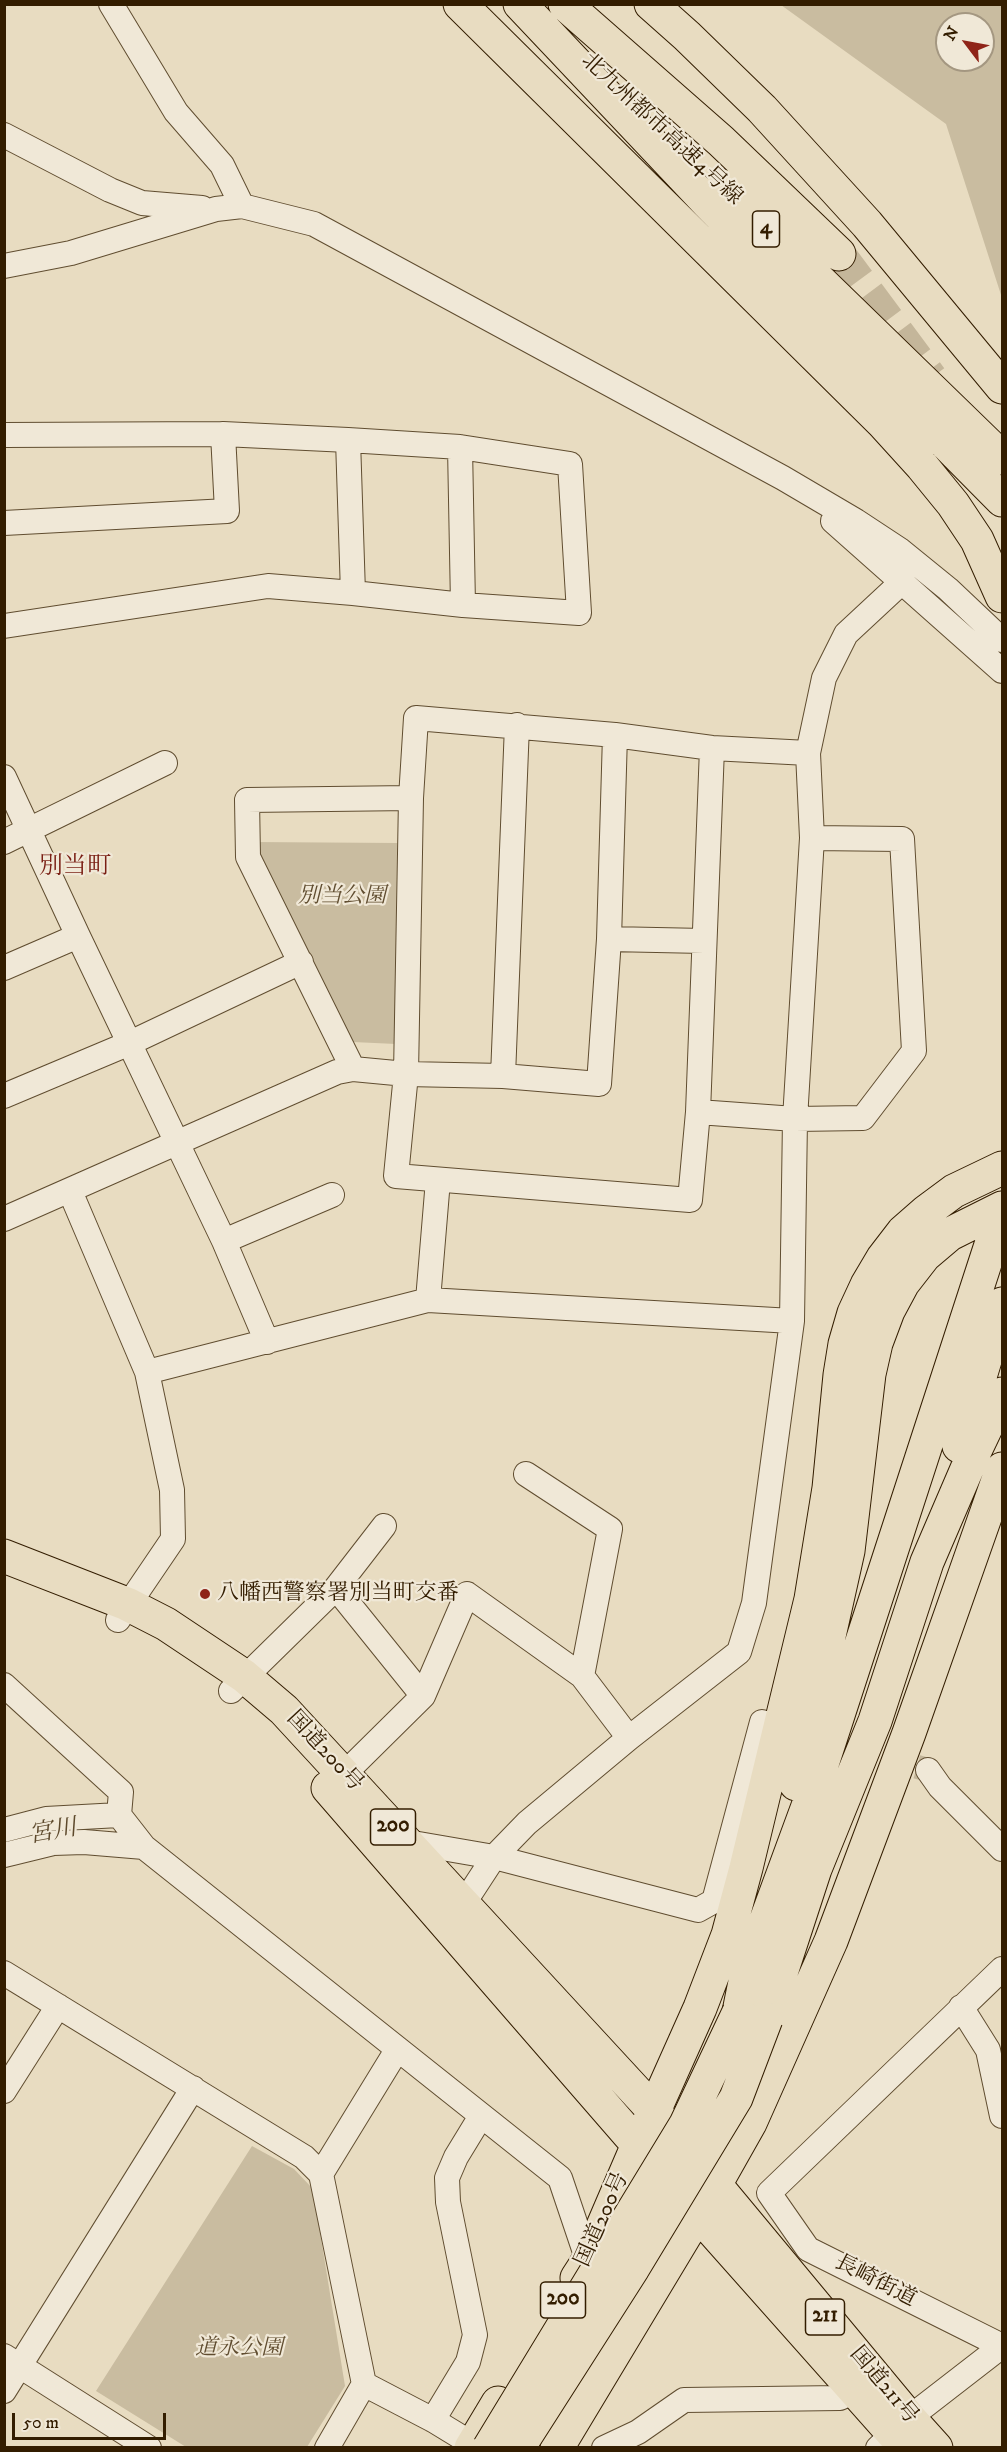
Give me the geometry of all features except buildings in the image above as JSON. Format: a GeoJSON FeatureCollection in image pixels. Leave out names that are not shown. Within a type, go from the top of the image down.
{"type":"FeatureCollection","features":[{"type":"Feature","properties":{"kind":"highway"},"geometry":{"type":"LineString","coordinates":[[460,4],[882,422],[953,504],[977,540],[1002,596]]}},
{"type":"Feature","properties":{"kind":"highway"},"geometry":{"type":"LineString","coordinates":[[523,4],[708,202],[1002,500]]}},
{"type":"Feature","properties":{"kind":"highway","name":"北九州都市高速4号線"},"geometry":{"type":"LineString","coordinates":[[523,4],[721,184],[1002,458]]}},
{"type":"Feature","properties":{"kind":"highway"},"geometry":{"type":"LineString","coordinates":[[565,4],[721,141],[839,254]]}},
{"type":"Feature","properties":{"kind":"highway"},"geometry":{"type":"LineString","coordinates":[[651,4],[762,109],[845,199],[1002,387]]}},
{"type":"Feature","properties":{"kind":"highway"},"geometry":{"type":"LineString","coordinates":[[654,2111],[700,2008],[728,1935],[746,1868],[811,1599],[829,1488],[840,1375],[845,1344],[854,1313],[883,1258],[903,1232],[927,1210],[954,1191],[1002,1168]]}},
{"type":"Feature","properties":{"kind":"highway"},"geometry":{"type":"LineString","coordinates":[[747,1972],[811,1798],[1000,1219]]}},
{"type":"Feature","properties":{"kind":"highway"},"geometry":{"type":"LineString","coordinates":[[518,2448],[633,2268],[736,2098],[753,2015],[747,1972],[794,1792],[836,1611],[848,1551],[869,1374],[876,1343],[888,1311],[903,1283],[924,1256],[950,1234],[1000,1219]]}},
{"type":"Feature","properties":{"kind":"highway"},"geometry":{"type":"LineString","coordinates":[[875,1721],[1002,1304]]}},
{"type":"Feature","properties":{"kind":"highway"},"geometry":{"type":"LineString","coordinates":[[478,2447],[686,2124],[753,2015],[875,1721],[927,1562],[1002,1394]]}},
{"type":"Feature","properties":{"kind":"highway"},"geometry":{"type":"LineString","coordinates":[[563,2445],[750,2122],[831,1941],[909,1733],[1002,1470]]}},
{"type":"Feature","properties":{"kind":"highway","name":"国道200号"},"geometry":{"type":"LineString","coordinates":[[4,1556],[205,1648],[238,1683],[284,1710],[336,1781],[398,1850],[637,2143],[698,2214]]}},
{"type":"Feature","properties":{"kind":"highway","name":"国道200号"},"geometry":{"type":"LineString","coordinates":[[4,1578],[123,1612]]}},
{"type":"Feature","properties":{"kind":"highway","name":"国道200号"},"geometry":{"type":"LineString","coordinates":[[398,1850],[464,1903],[654,2111],[715,2185]]}},
{"type":"Feature","properties":{"kind":"highway","name":"国道200号"},"geometry":{"type":"LineString","coordinates":[[478,2447],[588,2261],[637,2143],[654,2111]]}},
{"type":"Feature","properties":{"kind":"highway","name":"国道211号"},"geometry":{"type":"LineString","coordinates":[[715,2185],[896,2436]]}},
{"type":"Feature","properties":{"kind":"highway","name":"国道211号"},"geometry":{"type":"LineString","coordinates":[[698,2214],[896,2436],[936,2448]]}},
{"type":"Feature","properties":{"kind":"street"},"geometry":{"type":"LineString","coordinates":[[111,4],[176,112],[222,165],[242,206]]}},
{"type":"Feature","properties":{"kind":"street"},"geometry":{"type":"LineString","coordinates":[[4,135],[110,190],[142,203],[216,209]]}},
{"type":"Feature","properties":{"kind":"street"},"geometry":{"type":"LineString","coordinates":[[4,266],[71,253],[216,209],[242,206],[314,224],[783,478],[856,521],[900,550],[948,589],[1002,640]]}},
{"type":"Feature","properties":{"kind":"street"},"geometry":{"type":"LineString","coordinates":[[4,435],[223,434],[348,440],[460,447],[570,464],[579,613],[463,605],[268,586],[4,626]]}},
{"type":"Feature","properties":{"kind":"street"},"geometry":{"type":"LineString","coordinates":[[4,523],[227,511],[223,434]]}},
{"type":"Feature","properties":{"kind":"street"},"geometry":{"type":"LineString","coordinates":[[348,440],[353,593]]}},
{"type":"Feature","properties":{"kind":"street"},"geometry":{"type":"LineString","coordinates":[[460,447],[463,605]]}},
{"type":"Feature","properties":{"kind":"street"},"geometry":{"type":"LineString","coordinates":[[783,478],[1002,671]]}},
{"type":"Feature","properties":{"kind":"street"},"geometry":{"type":"LineString","coordinates":[[464,1903],[494,1857],[527,1823],[629,1738],[739,1652],[754,1604],[792,1321],[795,1119],[812,838],[808,753],[824,678],[846,634],[903,582]]}},
{"type":"Feature","properties":{"kind":"street"},"geometry":{"type":"LineString","coordinates":[[712,748],[698,1112],[690,1200],[396,1176],[405,1074],[411,798],[416,718],[517,725],[712,748],[808,753]]}},
{"type":"Feature","properties":{"kind":"street"},"geometry":{"type":"LineString","coordinates":[[503,1076],[517,725]]}},
{"type":"Feature","properties":{"kind":"street"},"geometry":{"type":"LineString","coordinates":[[4,1219],[337,1072],[353,1069],[405,1074],[503,1076],[600,1084],[609,939],[615,735]]}},
{"type":"Feature","properties":{"kind":"street"},"geometry":{"type":"LineString","coordinates":[[4,842],[165,764]]}},
{"type":"Feature","properties":{"kind":"street"},"geometry":{"type":"LineString","coordinates":[[4,777],[224,1241],[267,1342]]}},
{"type":"Feature","properties":{"kind":"street"},"geometry":{"type":"LineString","coordinates":[[353,1069],[248,857],[247,800],[411,798]]}},
{"type":"Feature","properties":{"kind":"street"},"geometry":{"type":"LineString","coordinates":[[698,1112],[795,1119],[863,1118],[914,1051],[902,839],[812,838]]}},
{"type":"Feature","properties":{"kind":"street"},"geometry":{"type":"LineString","coordinates":[[4,968],[78,936]]}},
{"type":"Feature","properties":{"kind":"street"},"geometry":{"type":"LineString","coordinates":[[609,939],[704,941]]}},
{"type":"Feature","properties":{"kind":"street"},"geometry":{"type":"LineString","coordinates":[[4,1096],[130,1043],[301,962]]}},
{"type":"Feature","properties":{"kind":"street"},"geometry":{"type":"LineString","coordinates":[[428,1300],[438,1180]]}},
{"type":"Feature","properties":{"kind":"street"},"geometry":{"type":"LineString","coordinates":[[69,1191],[147,1372],[172,1490],[173,1539],[123,1612]]}},
{"type":"Feature","properties":{"kind":"street"},"geometry":{"type":"LineString","coordinates":[[224,1241],[332,1196]]}},
{"type":"Feature","properties":{"kind":"street"},"geometry":{"type":"LineString","coordinates":[[147,1372],[428,1300],[792,1321]]}},
{"type":"Feature","properties":{"kind":"street"},"geometry":{"type":"LineString","coordinates":[[526,1474],[610,1529],[582,1676]]}},
{"type":"Feature","properties":{"kind":"street"},"geometry":{"type":"LineString","coordinates":[[238,1683],[336,1588],[384,1526]]}},
{"type":"Feature","properties":{"kind":"street"},"geometry":{"type":"LineString","coordinates":[[336,1588],[423,1696]]}},
{"type":"Feature","properties":{"kind":"street"},"geometry":{"type":"LineString","coordinates":[[336,1781],[423,1696],[467,1594],[582,1676],[629,1738]]}},
{"type":"Feature","properties":{"kind":"street"},"geometry":{"type":"LineString","coordinates":[[4,1685],[121,1792],[119,1815],[144,1847],[560,2178],[588,2261]]}},
{"type":"Feature","properties":{"kind":"street"},"geometry":{"type":"LineString","coordinates":[[398,1850],[494,1857],[698,1910],[714,1901],[762,1722]]}},
{"type":"Feature","properties":{"kind":"street"},"geometry":{"type":"LineString","coordinates":[[928,1770],[940,1787],[1002,1849]]}},
{"type":"Feature","properties":{"kind":"street"},"geometry":{"type":"LineString","coordinates":[[4,1830],[46,1819],[119,1815]]}},
{"type":"Feature","properties":{"kind":"street"},"geometry":{"type":"LineString","coordinates":[[4,1855],[53,1843],[84,1842],[144,1847]]}},
{"type":"Feature","properties":{"kind":"street"},"geometry":{"type":"LineString","coordinates":[[1002,1969],[961,2007],[988,2050],[1002,2116]]}},
{"type":"Feature","properties":{"kind":"street"},"geometry":{"type":"LineString","coordinates":[[4,1974],[304,2157],[321,2174],[364,2384],[327,2448]]}},
{"type":"Feature","properties":{"kind":"street"},"geometry":{"type":"LineString","coordinates":[[4,2091],[58,2006]]}},
{"type":"Feature","properties":{"kind":"street","name":"長崎街道"},"geometry":{"type":"LineString","coordinates":[[961,2007],[769,2193],[808,2248],[1002,2346]]}},
{"type":"Feature","properties":{"kind":"street"},"geometry":{"type":"LineString","coordinates":[[321,2174],[397,2050]]}},
{"type":"Feature","properties":{"kind":"street"},"geometry":{"type":"LineString","coordinates":[[4,2391],[12,2360],[193,2088]]}},
{"type":"Feature","properties":{"kind":"street"},"geometry":{"type":"LineString","coordinates":[[433,2420],[468,2362],[475,2335],[448,2202],[447,2178],[456,2157],[481,2116]]}},
{"type":"Feature","properties":{"kind":"street"},"geometry":{"type":"LineString","coordinates":[[896,2436],[1002,2346]]}},
{"type":"Feature","properties":{"kind":"street"},"geometry":{"type":"LineString","coordinates":[[12,2360],[149,2448]]}},
{"type":"Feature","properties":{"kind":"street"},"geometry":{"type":"LineString","coordinates":[[364,2384],[433,2420],[478,2447]]}},
{"type":"Feature","properties":{"kind":"street"},"geometry":{"type":"LineString","coordinates":[[604,2448],[638,2432],[684,2400],[840,2398],[855,2391]]}},
{"type":"Feature","properties":{"kind":"green space"},"geometry":{"type":"Polygon","coordinates":[[[781,5],[1002,5],[1002,298],[946,124],[781,5]]]}},
{"type":"Feature","properties":{"kind":"green space","name":"別当公園"},"geometry":{"type":"Polygon","coordinates":[[[252,842],[397,843],[396,1044],[353,1042],[252,842]]]}},
{"type":"Feature","properties":{"kind":"green space","name":"道永公園"},"geometry":{"type":"Polygon","coordinates":[[[252,2146],[294,2169],[313,2189],[345,2386],[307,2447],[186,2447],[96,2391],[252,2146]]]}},
{"type":"Feature","properties":{"kind":"tunnel"},"geometry":{"type":"LineString","coordinates":[[839,254],[931,378]]}},
{"type":"Feature","properties":{"kind":"tunnel"},"geometry":{"type":"LineString","coordinates":[[813,1737],[928,1770]]}},
{"type":"Feature","properties":{"kind":"place","name":"八幡西警察署別当町交番"},"geometry":{"type":"Point","coordinates":[205,1594]}},
{"type":"Feature","properties":{"kind":"district","name":"別当町"},"geometry":{"type":"Point","coordinates":[75,868]}},
{"type":"Feature","properties":{"kind":"water label","name":"宮川"},"geometry":{"type":"Point","coordinates":[53,1833]}}]}
